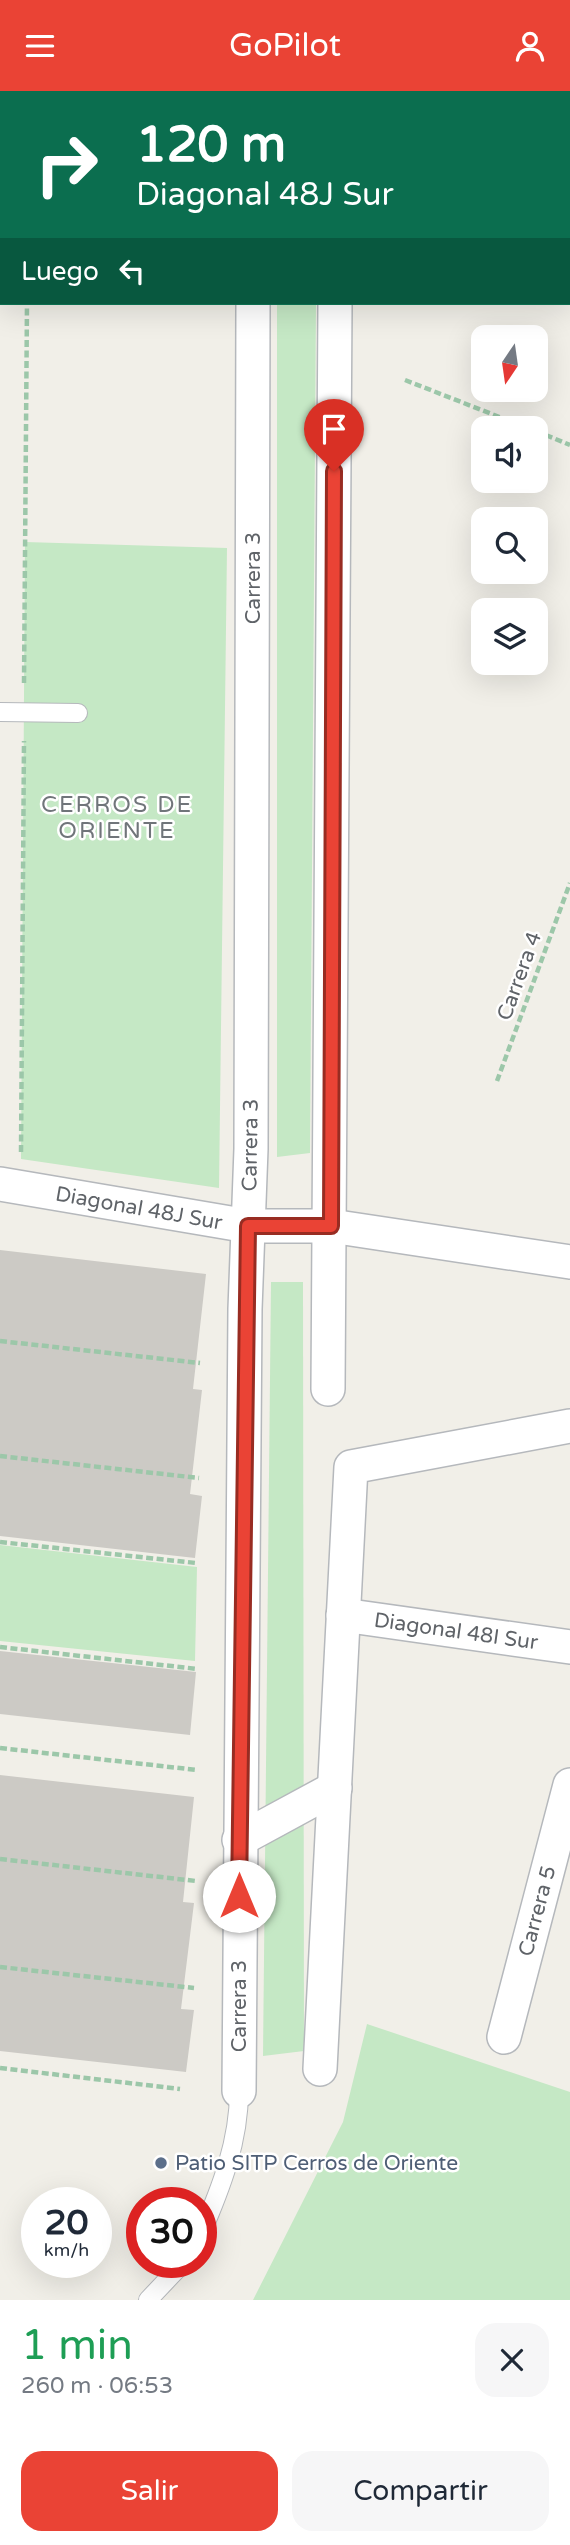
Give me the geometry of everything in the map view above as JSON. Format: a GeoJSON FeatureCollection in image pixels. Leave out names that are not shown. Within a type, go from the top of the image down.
{"type":"FeatureCollection","features":[{"type":"Feature","properties":{"kind":"street","name":"Carrera 3"},"geometry":{"type":"LineString","coordinates":[[239,2102],[239,1840],[251,1121],[254,305]]}},
{"type":"Feature","properties":{"kind":"street"},"geometry":{"type":"LineString","coordinates":[[328,1389],[335,305]]}},
{"type":"Feature","properties":{"kind":"street","name":"Diagonal 48J Sur"},"geometry":{"type":"LineString","coordinates":[[11,1186],[248,1226],[331,1226],[570,1262]]}},
{"type":"Feature","properties":{"kind":"street"},"geometry":{"type":"LineString","coordinates":[[320,2069],[351,1467],[570,1426]]}},
{"type":"Feature","properties":{"kind":"street","name":"Diagonal 48I Sur"},"geometry":{"type":"LineString","coordinates":[[343,1615],[570,1647]]}},
{"type":"Feature","properties":{"kind":"street","name":"Carrera 5"},"geometry":{"type":"LineString","coordinates":[[504,2038],[570,1785]]}},
{"type":"Feature","properties":{"kind":"street"},"geometry":{"type":"LineString","coordinates":[[239,1840],[335,1788]]}},
{"type":"Feature","properties":{"kind":"lane"},"geometry":{"type":"LineString","coordinates":[[0,712],[78,713]]}},
{"type":"Feature","properties":{"kind":"lane"},"geometry":{"type":"LineString","coordinates":[[217,2197],[226,2176],[239,2102]]}},
{"type":"Feature","properties":{"kind":"lane"},"geometry":{"type":"LineString","coordinates":[[148,2300],[169,2278]]}},
{"type":"Feature","properties":{"kind":"path"},"geometry":{"type":"LineString","coordinates":[[11,1186],[24,712],[27,305]]}},
{"type":"Feature","properties":{"kind":"path"},"geometry":{"type":"LineString","coordinates":[[405,380],[497,416]]}},
{"type":"Feature","properties":{"kind":"path"},"geometry":{"type":"LineString","coordinates":[[548,436],[570,445]]}},
{"type":"Feature","properties":{"kind":"path","name":"Carrera 4"},"geometry":{"type":"LineString","coordinates":[[497,1080],[570,883]]}},
{"type":"Feature","properties":{"kind":"path"},"geometry":{"type":"LineString","coordinates":[[0,1341],[200,1363]]}},
{"type":"Feature","properties":{"kind":"path"},"geometry":{"type":"LineString","coordinates":[[0,1456],[199,1478]]}},
{"type":"Feature","properties":{"kind":"path"},"geometry":{"type":"LineString","coordinates":[[0,1542],[196,1563]]}},
{"type":"Feature","properties":{"kind":"path"},"geometry":{"type":"LineString","coordinates":[[0,1647],[198,1669]]}},
{"type":"Feature","properties":{"kind":"path"},"geometry":{"type":"LineString","coordinates":[[0,1748],[197,1770]]}},
{"type":"Feature","properties":{"kind":"path"},"geometry":{"type":"LineString","coordinates":[[0,1859],[196,1881]]}},
{"type":"Feature","properties":{"kind":"path"},"geometry":{"type":"LineString","coordinates":[[0,1967],[194,1988]]}},
{"type":"Feature","properties":{"kind":"path"},"geometry":{"type":"LineString","coordinates":[[0,2068],[180,2089]]}},
{"type":"Feature","properties":{"kind":"green space"},"geometry":{"type":"Polygon","coordinates":[[[277,305],[316,305],[310,1153],[277,1157],[277,305]]]}},
{"type":"Feature","properties":{"kind":"green space"},"geometry":{"type":"Polygon","coordinates":[[[25,542],[227,548],[219,1188],[21,1159],[25,542]]]}},
{"type":"Feature","properties":{"kind":"green space"},"geometry":{"type":"Polygon","coordinates":[[[271,1282],[303,1282],[304,2051],[263,2056],[271,1282]]]}},
{"type":"Feature","properties":{"kind":"green space"},"geometry":{"type":"Polygon","coordinates":[[[0,1545],[197,1567],[195,1661],[0,1641],[0,1545]]]}},
{"type":"Feature","properties":{"kind":"green space"},"geometry":{"type":"Polygon","coordinates":[[[367,2024],[570,2092],[570,2300],[253,2300],[343,2122],[367,2024]]]}},
{"type":"Feature","properties":{"kind":"building"},"geometry":{"type":"Polygon","coordinates":[[[0,1250],[206,1274],[193,1389],[202,1390],[190,1494],[202,1496],[195,1558],[0,1536],[0,1250]]]}},
{"type":"Feature","properties":{"kind":"building"},"geometry":{"type":"Polygon","coordinates":[[[0,1651],[196,1672],[190,1735],[0,1714],[0,1651]]]}},
{"type":"Feature","properties":{"kind":"building"},"geometry":{"type":"Polygon","coordinates":[[[0,1775],[194,1797],[183,1902],[194,1903],[181,2009],[194,2010],[186,2072],[0,2051],[0,1775]]]}},
{"type":"Feature","properties":{"kind":"place","name":"Patio SITP Cerros de Oriente"},"geometry":{"type":"Point","coordinates":[161,2163]}},
{"type":"Feature","properties":{"kind":"district","name":"CERROS DE ORIENTE"},"geometry":{"type":"Point","coordinates":[117,817]}},
{"type":"Feature","properties":{"kind":"route"},"geometry":{"type":"LineString","coordinates":[[239,1896],[248,1226],[331,1226],[334,471]]}}]}
